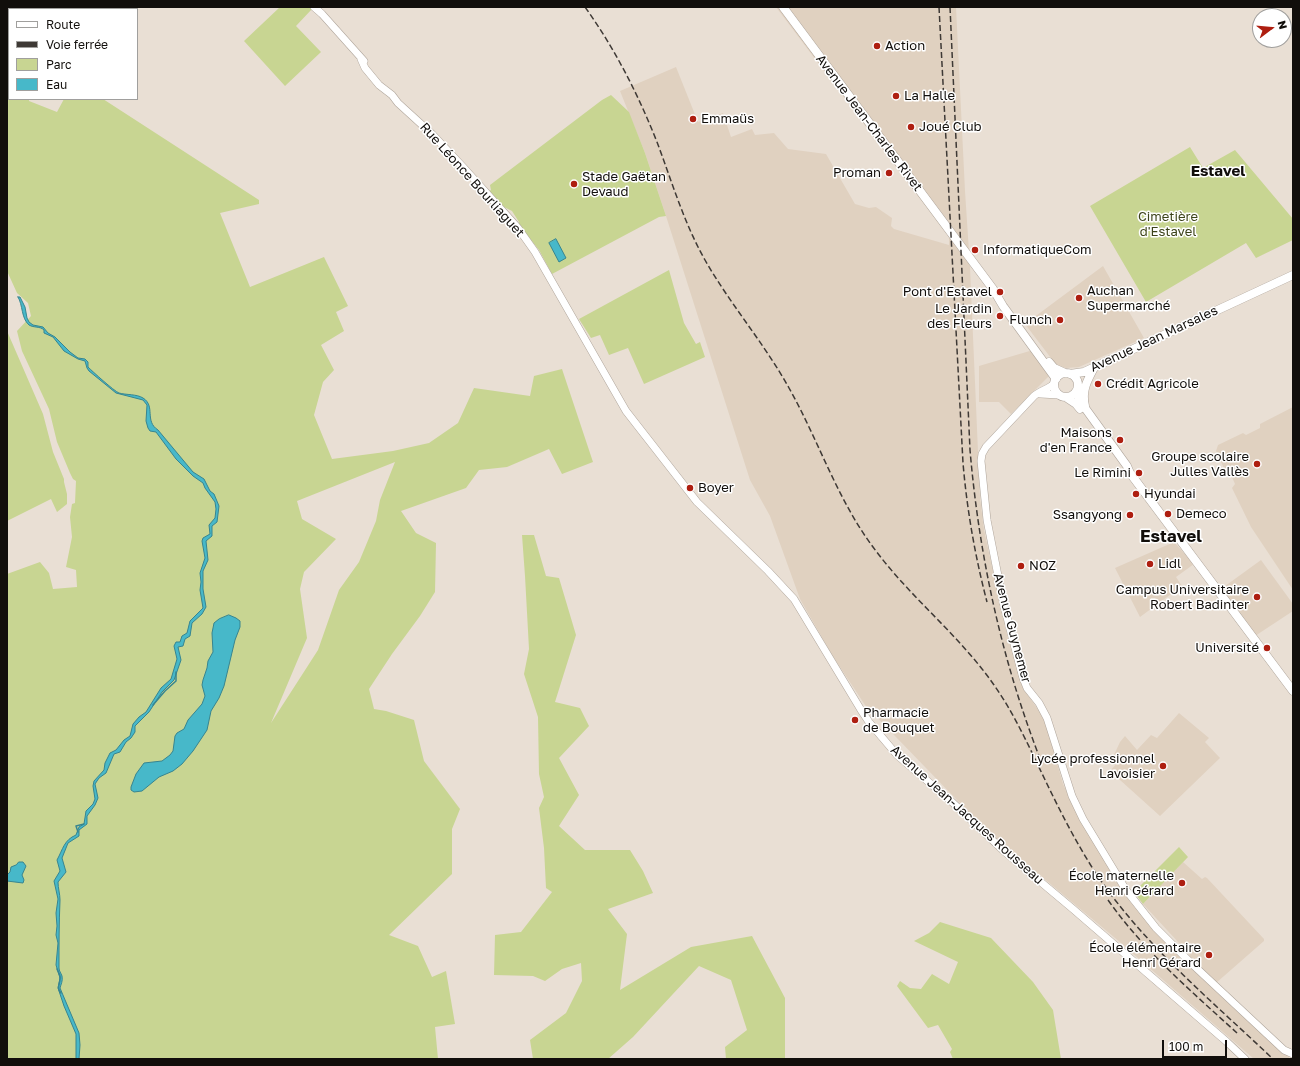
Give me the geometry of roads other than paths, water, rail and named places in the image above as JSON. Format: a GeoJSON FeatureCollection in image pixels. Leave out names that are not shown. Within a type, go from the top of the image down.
{"type":"FeatureCollection","features":[{"type":"Feature","properties":{"kind":"main road","name":"Rue Léonce Bourliaguet"},"geometry":{"type":"LineString","coordinates":[[314,7],[321,10],[379,81],[412,112],[417,120],[518,228],[535,252],[563,302]]}},
{"type":"Feature","properties":{"kind":"main road","name":"Avenue Jean-Charles Rivet"},"geometry":{"type":"LineString","coordinates":[[783,7],[1000,298]]}},
{"type":"Feature","properties":{"kind":"main road","name":"Avenue Jean Marsales"},"geometry":{"type":"LineString","coordinates":[[1068,373],[1084,372],[1293,275]]}},
{"type":"Feature","properties":{"kind":"main road"},"geometry":{"type":"LineString","coordinates":[[1000,298],[1008,305],[1054,368],[1068,373],[1076,378],[1078,398],[1086,411],[1127,466],[1130,473],[1293,691]]}},
{"type":"Feature","properties":{"kind":"main road"},"geometry":{"type":"LineString","coordinates":[[1000,298],[1003,306],[1055,381]]}},
{"type":"Feature","properties":{"kind":"main road","name":"Avenue Jean-Jacques Rousseau"},"geometry":{"type":"LineString","coordinates":[[563,302],[626,411],[697,502],[768,570],[794,600],[861,710],[885,741],[909,765],[952,802],[1005,852],[1105,936],[1245,1059]]}},
{"type":"Feature","properties":{"kind":"main road"},"geometry":{"type":"LineString","coordinates":[[1086,411],[1084,391],[1086,383],[1095,366]]}},
{"type":"Feature","properties":{"kind":"main road","name":"Avenue Jean Marsales"},"geometry":{"type":"LineString","coordinates":[[1078,388],[1084,372]]}},
{"type":"Feature","properties":{"kind":"main road"},"geometry":{"type":"LineString","coordinates":[[1068,373],[1059,375],[1055,381],[1055,390],[1076,404],[1123,468],[1130,473]]}},
{"type":"Feature","properties":{"kind":"main road","name":"Avenue Guynemer"},"geometry":{"type":"LineString","coordinates":[[1055,381],[1048,389],[1037,394],[986,447],[982,454],[981,461],[987,520],[1004,606],[1023,678],[1027,688],[1039,703],[1047,718],[1072,796],[1083,819],[1126,890],[1156,928],[1190,963],[1284,1050],[1293,1054]]}},
{"type":"Feature","properties":{"kind":"main road"},"geometry":{"type":"LineString","coordinates":[[1037,394],[1071,397],[1078,388]]}},
{"type":"Feature","properties":{"kind":"water"},"geometry":{"type":"Polygon","coordinates":[[[556,239],[566,258],[559,262],[549,243],[556,239]]]}},
{"type":"Feature","properties":{"kind":"water"},"geometry":{"type":"Polygon","coordinates":[[[18,297],[20,297],[25,307],[29,322],[33,325],[43,327],[70,352],[78,358],[85,359],[88,362],[88,367],[116,391],[122,394],[135,395],[147,401],[154,426],[193,472],[204,479],[210,491],[214,494],[219,506],[217,522],[212,526],[212,536],[206,541],[208,560],[203,571],[203,589],[206,607],[202,614],[192,623],[190,636],[185,639],[183,646],[178,647],[181,660],[174,680],[162,692],[149,712],[135,726],[135,732],[131,738],[126,742],[120,752],[114,754],[106,773],[99,778],[95,784],[98,798],[87,816],[87,824],[79,830],[79,836],[68,843],[62,858],[66,872],[58,882],[60,900],[59,970],[62,976],[60,988],[79,1033],[79,1059],[76,1059],[76,1034],[58,988],[60,978],[56,965],[58,943],[56,935],[56,913],[58,899],[54,881],[60,871],[57,860],[66,842],[76,835],[79,827],[84,824],[86,811],[93,804],[95,799],[93,786],[94,781],[104,770],[105,763],[110,753],[116,750],[124,740],[130,736],[133,724],[146,712],[161,688],[171,679],[177,659],[174,646],[176,642],[180,642],[182,636],[187,633],[190,621],[203,608],[200,590],[200,573],[205,558],[202,541],[203,538],[210,534],[209,525],[215,518],[216,509],[215,502],[203,483],[193,476],[176,459],[156,432],[150,431],[146,421],[147,405],[143,400],[116,393],[89,371],[85,361],[78,359],[64,351],[53,337],[44,333],[44,330],[39,327],[29,325],[23,315],[18,297]]]}},
{"type":"Feature","properties":{"kind":"water"},"geometry":{"type":"Polygon","coordinates":[[[229,615],[240,621],[240,627],[235,640],[224,686],[211,711],[207,730],[182,764],[173,771],[159,777],[142,791],[134,792],[131,790],[131,787],[136,774],[144,763],[162,761],[170,755],[173,751],[175,736],[184,729],[188,720],[202,704],[205,696],[202,685],[203,680],[208,661],[213,652],[212,633],[214,623],[229,615]]]}},
{"type":"Feature","properties":{"kind":"water"},"geometry":{"type":"Polygon","coordinates":[[[19,862],[23,862],[26,866],[22,875],[24,880],[23,883],[7,881],[7,875],[10,872],[11,867],[19,862]]]}},
{"type":"Feature","properties":{"kind":"waterway"},"geometry":{"type":"LineString","coordinates":[[153,705],[176,681],[176,672]]}},
{"type":"Feature","properties":{"kind":"waterway"},"geometry":{"type":"LineString","coordinates":[[78,832],[76,826],[84,824]]}},
{"type":"Feature","properties":{"kind":"waterway"},"geometry":{"type":"LineString","coordinates":[[57,969],[60,976],[58,988],[61,993]]}},
{"type":"Feature","properties":{"kind":"railway"},"geometry":{"type":"LineString","coordinates":[[585,7],[616,56],[642,107],[691,232],[705,260],[725,292],[769,355],[789,388],[840,492],[863,532],[890,569],[966,650],[994,685],[1017,723],[1080,848],[1116,901],[1136,926],[1180,972],[1273,1059]]}},
{"type":"Feature","properties":{"kind":"railway"},"geometry":{"type":"LineString","coordinates":[[939,7],[963,463],[972,533],[987,602]]}},
{"type":"Feature","properties":{"kind":"railway"},"geometry":{"type":"LineString","coordinates":[[950,7],[970,450],[974,489],[986,567],[1003,643],[1025,719],[1039,756]]}},
{"type":"Feature","properties":{"kind":"railway"},"geometry":{"type":"LineString","coordinates":[[1108,900],[1122,919],[1169,970],[1237,1033]]}},
{"type":"Feature","properties":{"kind":"place","name":"Action"},"geometry":{"type":"Point","coordinates":[877,46]}},
{"type":"Feature","properties":{"kind":"place","name":"La Halle"},"geometry":{"type":"Point","coordinates":[896,96]}},
{"type":"Feature","properties":{"kind":"place","name":"Emmaüs"},"geometry":{"type":"Point","coordinates":[693,119]}},
{"type":"Feature","properties":{"kind":"place","name":"Joué Club"},"geometry":{"type":"Point","coordinates":[911,127]}},
{"type":"Feature","properties":{"kind":"place","name":"Proman"},"geometry":{"type":"Point","coordinates":[889,173]}},
{"type":"Feature","properties":{"kind":"place","name":"Stade Gaëtan Devaud"},"geometry":{"type":"Point","coordinates":[574,184]}},
{"type":"Feature","properties":{"kind":"place","name":"InformatiqueCom"},"geometry":{"type":"Point","coordinates":[975,250]}},
{"type":"Feature","properties":{"kind":"place","name":"Pont d'Estavel"},"geometry":{"type":"Point","coordinates":[1000,292]}},
{"type":"Feature","properties":{"kind":"place","name":"Auchan Supermarché"},"geometry":{"type":"Point","coordinates":[1079,298]}},
{"type":"Feature","properties":{"kind":"place","name":"Le Jardin des Fleurs"},"geometry":{"type":"Point","coordinates":[1000,316]}},
{"type":"Feature","properties":{"kind":"place","name":"Flunch"},"geometry":{"type":"Point","coordinates":[1060,320]}},
{"type":"Feature","properties":{"kind":"place","name":"Crédit Agricole"},"geometry":{"type":"Point","coordinates":[1098,384]}},
{"type":"Feature","properties":{"kind":"place","name":"Maisons d'en France"},"geometry":{"type":"Point","coordinates":[1120,440]}},
{"type":"Feature","properties":{"kind":"place","name":"Groupe scolaire Julles Vallès"},"geometry":{"type":"Point","coordinates":[1257,464]}},
{"type":"Feature","properties":{"kind":"place","name":"Le Rimini"},"geometry":{"type":"Point","coordinates":[1139,473]}},
{"type":"Feature","properties":{"kind":"place","name":"Boyer"},"geometry":{"type":"Point","coordinates":[690,488]}},
{"type":"Feature","properties":{"kind":"place","name":"Hyundai"},"geometry":{"type":"Point","coordinates":[1136,494]}},
{"type":"Feature","properties":{"kind":"place","name":"Demeco"},"geometry":{"type":"Point","coordinates":[1168,514]}},
{"type":"Feature","properties":{"kind":"place","name":"Ssangyong"},"geometry":{"type":"Point","coordinates":[1130,515]}},
{"type":"Feature","properties":{"kind":"place","name":"Lidl"},"geometry":{"type":"Point","coordinates":[1150,564]}},
{"type":"Feature","properties":{"kind":"place","name":"NOZ"},"geometry":{"type":"Point","coordinates":[1021,566]}},
{"type":"Feature","properties":{"kind":"place","name":"Campus Universitaire Robert Badinter"},"geometry":{"type":"Point","coordinates":[1257,597]}},
{"type":"Feature","properties":{"kind":"place","name":"Université"},"geometry":{"type":"Point","coordinates":[1267,648]}},
{"type":"Feature","properties":{"kind":"place","name":"Pharmacie de Bouquet"},"geometry":{"type":"Point","coordinates":[855,720]}},
{"type":"Feature","properties":{"kind":"place","name":"Lycée professionnel Lavoisier"},"geometry":{"type":"Point","coordinates":[1163,766]}},
{"type":"Feature","properties":{"kind":"place","name":"École maternelle Henri Gérard"},"geometry":{"type":"Point","coordinates":[1182,883]}},
{"type":"Feature","properties":{"kind":"place","name":"École élémentaire Henri Gérard"},"geometry":{"type":"Point","coordinates":[1209,955]}},
{"type":"Feature","properties":{"kind":"district","name":"Estavel"},"geometry":{"type":"Point","coordinates":[1218,171]}},
{"type":"Feature","properties":{"kind":"district","name":"Estavel"},"geometry":{"type":"Point","coordinates":[1171,537]}},
{"type":"Feature","properties":{"kind":"park label","name":"Cimetière d'Estavel"},"geometry":{"type":"Point","coordinates":[1168,224]}}]}
